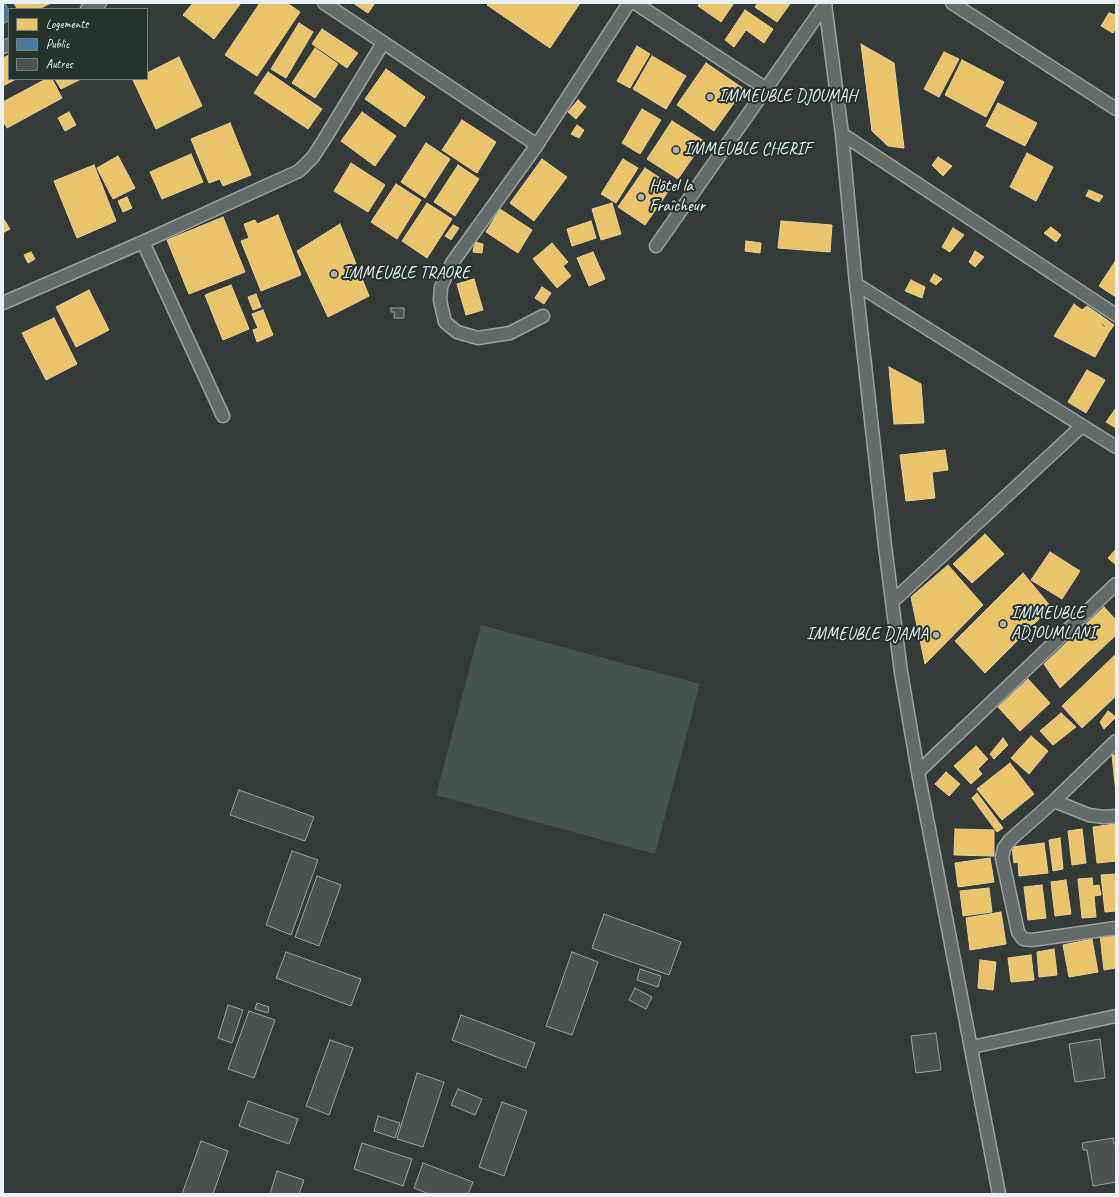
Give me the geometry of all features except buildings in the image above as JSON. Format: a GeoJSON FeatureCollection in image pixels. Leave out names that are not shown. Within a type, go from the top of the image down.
{"type":"FeatureCollection","features":[{"type":"Feature","properties":{"kind":"street"},"geometry":{"type":"LineString","coordinates":[[89,8],[100,3]]}},
{"type":"Feature","properties":{"kind":"street"},"geometry":{"type":"LineString","coordinates":[[324,3],[537,145]]}},
{"type":"Feature","properties":{"kind":"street"},"geometry":{"type":"LineString","coordinates":[[543,316],[510,333],[478,338],[456,332],[445,322],[440,300],[441,286],[452,263],[537,145],[629,3]]}},
{"type":"Feature","properties":{"kind":"street"},"geometry":{"type":"LineString","coordinates":[[635,3],[765,88]]}},
{"type":"Feature","properties":{"kind":"street"},"geometry":{"type":"LineString","coordinates":[[952,3],[1116,109]]}},
{"type":"Feature","properties":{"kind":"street"},"geometry":{"type":"LineString","coordinates":[[656,246],[825,4]]}},
{"type":"Feature","properties":{"kind":"street"},"geometry":{"type":"LineString","coordinates":[[825,4],[842,134],[856,284],[901,672],[918,772],[999,1194]]}},
{"type":"Feature","properties":{"kind":"street"},"geometry":{"type":"LineString","coordinates":[[3,303],[143,242],[299,171],[313,157],[383,43]]}},
{"type":"Feature","properties":{"kind":"street"},"geometry":{"type":"LineString","coordinates":[[842,134],[1116,315]]}},
{"type":"Feature","properties":{"kind":"street"},"geometry":{"type":"LineString","coordinates":[[143,242],[223,416]]}},
{"type":"Feature","properties":{"kind":"street"},"geometry":{"type":"LineString","coordinates":[[856,284],[1116,447]]}},
{"type":"Feature","properties":{"kind":"street"},"geometry":{"type":"LineString","coordinates":[[892,602],[1082,426]]}},
{"type":"Feature","properties":{"kind":"street"},"geometry":{"type":"LineString","coordinates":[[918,772],[1114,588]]}},
{"type":"Feature","properties":{"kind":"street"},"geometry":{"type":"LineString","coordinates":[[1116,741],[1054,801],[1010,840],[1004,848],[1002,858],[1018,932],[1023,939],[1032,940],[1116,928]]}},
{"type":"Feature","properties":{"kind":"street"},"geometry":{"type":"LineString","coordinates":[[1054,801],[1089,815],[1104,817],[1116,816]]}},
{"type":"Feature","properties":{"kind":"street"},"geometry":{"type":"LineString","coordinates":[[972,1047],[1116,1016]]}},
{"type":"Feature","properties":{"kind":"shaded area"},"geometry":{"type":"Polygon","coordinates":[[[481,625],[700,684],[655,854],[436,795],[481,625]]]}},
{"type":"Feature","properties":{"kind":"place","name":"IMMEUBLE DJOUMAH"},"geometry":{"type":"Point","coordinates":[710,97]}},
{"type":"Feature","properties":{"kind":"place","name":"IMMEUBLE CHERIF"},"geometry":{"type":"Point","coordinates":[676,150]}},
{"type":"Feature","properties":{"kind":"place","name":"Hôtel la Fraîcheur"},"geometry":{"type":"Point","coordinates":[641,197]}},
{"type":"Feature","properties":{"kind":"place","name":"IMMEUBLE TRAORE"},"geometry":{"type":"Point","coordinates":[334,274]}},
{"type":"Feature","properties":{"kind":"place","name":"IMMEUBLE ADJOUMLANI"},"geometry":{"type":"Point","coordinates":[1003,624]}},
{"type":"Feature","properties":{"kind":"place","name":"IMMEUBLE DJAMA"},"geometry":{"type":"Point","coordinates":[936,635]}}]}
